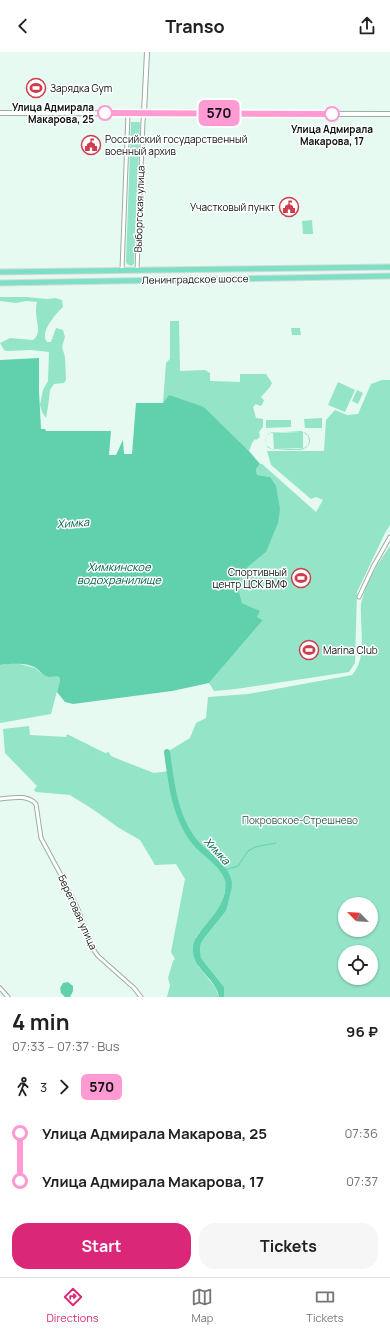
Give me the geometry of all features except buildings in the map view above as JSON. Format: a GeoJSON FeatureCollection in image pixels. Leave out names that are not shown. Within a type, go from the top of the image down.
{"type":"FeatureCollection","features":[{"type":"Feature","properties":{"kind":"main road","name":"Ленинградское шоссе"},"geometry":{"type":"LineString","coordinates":[[0,272],[390,267]]}},
{"type":"Feature","properties":{"kind":"main road","name":"Ленинградское шоссе"},"geometry":{"type":"LineString","coordinates":[[0,283],[390,276]]}},
{"type":"Feature","properties":{"kind":"street","name":"Выборгская улица"},"geometry":{"type":"LineString","coordinates":[[137,270],[147,52]]}},
{"type":"Feature","properties":{"kind":"street"},"geometry":{"type":"LineString","coordinates":[[0,113],[390,114]]}},
{"type":"Feature","properties":{"kind":"street","name":"Выборгская улица"},"geometry":{"type":"LineString","coordinates":[[122,270],[128,114]]}},
{"type":"Feature","properties":{"kind":"street"},"geometry":{"type":"LineString","coordinates":[[359,597],[373,567],[390,537]]}},
{"type":"Feature","properties":{"kind":"street","name":"Береговая улица"},"geometry":{"type":"LineString","coordinates":[[0,799],[24,797],[36,804],[41,838],[65,883],[93,949],[98,956],[134,988],[141,997]]}},
{"type":"Feature","properties":{"kind":"street"},"geometry":{"type":"LineString","coordinates":[[0,988],[8,997]]}},
{"type":"Feature","properties":{"kind":"green space"},"geometry":{"type":"Polygon","coordinates":[[[131,122],[140,123],[134,264],[131,266],[126,262],[131,122]]]}},
{"type":"Feature","properties":{"kind":"green space"},"geometry":{"type":"Polygon","coordinates":[[[312,220],[313,234],[303,234],[302,221],[312,220]]]}},
{"type":"Feature","properties":{"kind":"green space"},"geometry":{"type":"Polygon","coordinates":[[[0,297],[55,298],[62,300],[63,307],[49,323],[45,338],[47,342],[51,342],[56,328],[63,330],[65,337],[62,347],[65,357],[66,380],[64,383],[54,384],[50,390],[46,418],[40,405],[43,390],[48,381],[49,352],[31,350],[7,351],[4,350],[0,343],[10,338],[33,340],[36,337],[38,331],[36,312],[37,302],[26,301],[16,303],[0,301],[0,297]]]}},
{"type":"Feature","properties":{"kind":"green space"},"geometry":{"type":"Polygon","coordinates":[[[170,321],[179,321],[180,371],[205,370],[210,373],[210,381],[240,382],[240,374],[266,374],[272,383],[261,397],[264,400],[262,405],[260,406],[256,404],[253,407],[256,418],[263,419],[263,427],[259,432],[260,437],[256,440],[255,439],[249,451],[204,407],[163,403],[166,363],[170,359],[170,321]]]}},
{"type":"Feature","properties":{"kind":"green space"},"geometry":{"type":"Polygon","coordinates":[[[291,328],[300,328],[301,335],[292,335],[291,328]]]}},
{"type":"Feature","properties":{"kind":"green space","name":"Спортивный центр ЦСК ВМФ"},"geometry":{"type":"Polygon","coordinates":[[[382,380],[390,380],[390,525],[357,592],[355,663],[349,672],[214,691],[209,683],[263,620],[257,617],[259,611],[242,603],[237,583],[248,567],[266,552],[270,477],[257,475],[256,469],[260,464],[262,464],[316,512],[323,500],[316,497],[311,499],[271,465],[267,451],[324,451],[326,420],[335,410],[347,415],[358,414],[371,384],[382,380]]]}},
{"type":"Feature","properties":{"kind":"green space"},"geometry":{"type":"Polygon","coordinates":[[[338,382],[355,390],[345,412],[328,405],[338,382]]]}},
{"type":"Feature","properties":{"kind":"green space"},"geometry":{"type":"Polygon","coordinates":[[[357,390],[363,393],[358,404],[352,401],[357,390]]]}},
{"type":"Feature","properties":{"kind":"green space"},"geometry":{"type":"Polygon","coordinates":[[[322,418],[322,428],[305,428],[304,419],[322,418]]]}},
{"type":"Feature","properties":{"kind":"green space"},"geometry":{"type":"Polygon","coordinates":[[[266,420],[291,420],[291,427],[266,428],[266,420]]]}},
{"type":"Feature","properties":{"kind":"green space"},"geometry":{"type":"Polygon","coordinates":[[[303,432],[303,448],[274,449],[273,433],[303,432]]]}},
{"type":"Feature","properties":{"kind":"green space"},"geometry":{"type":"Polygon","coordinates":[[[303,432],[308,435],[309,437],[310,440],[308,446],[301,450],[277,450],[285,449],[299,449],[306,447],[309,441],[308,436],[303,432]]]}},
{"type":"Feature","properties":{"kind":"green space","name":"Покровское-Стрешнево"},"geometry":{"type":"Polygon","coordinates":[[[390,546],[390,997],[224,997],[224,987],[201,958],[200,949],[201,943],[205,937],[226,911],[230,877],[225,877],[226,886],[222,904],[196,937],[198,966],[215,987],[219,997],[167,997],[170,985],[168,978],[175,959],[171,952],[185,879],[176,864],[155,865],[140,840],[119,828],[70,795],[36,792],[34,790],[37,786],[5,753],[3,729],[29,726],[30,735],[66,737],[67,734],[105,753],[109,752],[113,757],[154,773],[169,771],[167,752],[190,738],[196,723],[206,718],[208,697],[248,694],[352,675],[359,662],[362,646],[361,602],[377,565],[390,546]]]}},
{"type":"Feature","properties":{"kind":"green space"},"geometry":{"type":"Polygon","coordinates":[[[16,663],[35,668],[42,674],[49,677],[59,677],[60,680],[51,714],[0,723],[0,665],[16,663]]]}},
{"type":"Feature","properties":{"kind":"water","name":"Химкинское водохранилище"},"geometry":{"type":"Polygon","coordinates":[[[39,358],[41,429],[45,429],[46,431],[111,431],[109,455],[116,455],[123,440],[124,454],[132,454],[136,403],[163,403],[169,395],[204,407],[249,451],[260,464],[256,469],[257,475],[270,477],[276,486],[280,509],[278,523],[266,552],[248,567],[237,583],[242,603],[260,611],[257,617],[263,620],[209,683],[172,691],[73,704],[65,702],[57,692],[60,680],[59,677],[49,677],[43,675],[36,668],[28,665],[0,665],[0,360],[39,358]]]}},
{"type":"Feature","properties":{"kind":"water"},"geometry":{"type":"Polygon","coordinates":[[[225,877],[230,877],[232,887],[226,911],[205,937],[201,943],[200,949],[201,958],[224,987],[224,997],[219,997],[214,984],[196,962],[193,949],[196,938],[217,910],[223,899],[225,892],[225,877]]]}},
{"type":"Feature","properties":{"kind":"water"},"geometry":{"type":"Polygon","coordinates":[[[68,982],[73,986],[73,991],[70,997],[65,997],[61,993],[60,988],[63,983],[68,982]]]}},
{"type":"Feature","properties":{"kind":"waterway","name":"Химка"},"geometry":{"type":"LineString","coordinates":[[167,752],[174,796],[185,827],[201,849],[223,870],[229,883]]}},
{"type":"Feature","properties":{"kind":"waterway"},"geometry":{"type":"LineString","coordinates":[[226,872],[228,869],[238,866],[248,851],[255,847],[276,843]]}},
{"type":"Feature","properties":{"kind":"bus line","name":"570"},"geometry":{"type":"LineString","coordinates":[[105,113],[332,114]]}},
{"type":"Feature","properties":{"kind":"place","name":"Зарядка Gym"},"geometry":{"type":"Point","coordinates":[36,88]}},
{"type":"Feature","properties":{"kind":"place","name":"Улица Адмирала Макарова, 25"},"geometry":{"type":"Point","coordinates":[105,113]}},
{"type":"Feature","properties":{"kind":"place","name":"Улица Адмирала Макарова, 17"},"geometry":{"type":"Point","coordinates":[332,114]}},
{"type":"Feature","properties":{"kind":"place","name":"Российский государственный военный архив"},"geometry":{"type":"Point","coordinates":[91,145]}},
{"type":"Feature","properties":{"kind":"place","name":"Участковый пункт"},"geometry":{"type":"Point","coordinates":[289,207]}},
{"type":"Feature","properties":{"kind":"place","name":"Спортивный центр ЦСК ВМФ"},"geometry":{"type":"Point","coordinates":[301,578]}},
{"type":"Feature","properties":{"kind":"place","name":"Marina Club"},"geometry":{"type":"Point","coordinates":[309,650]}}]}
